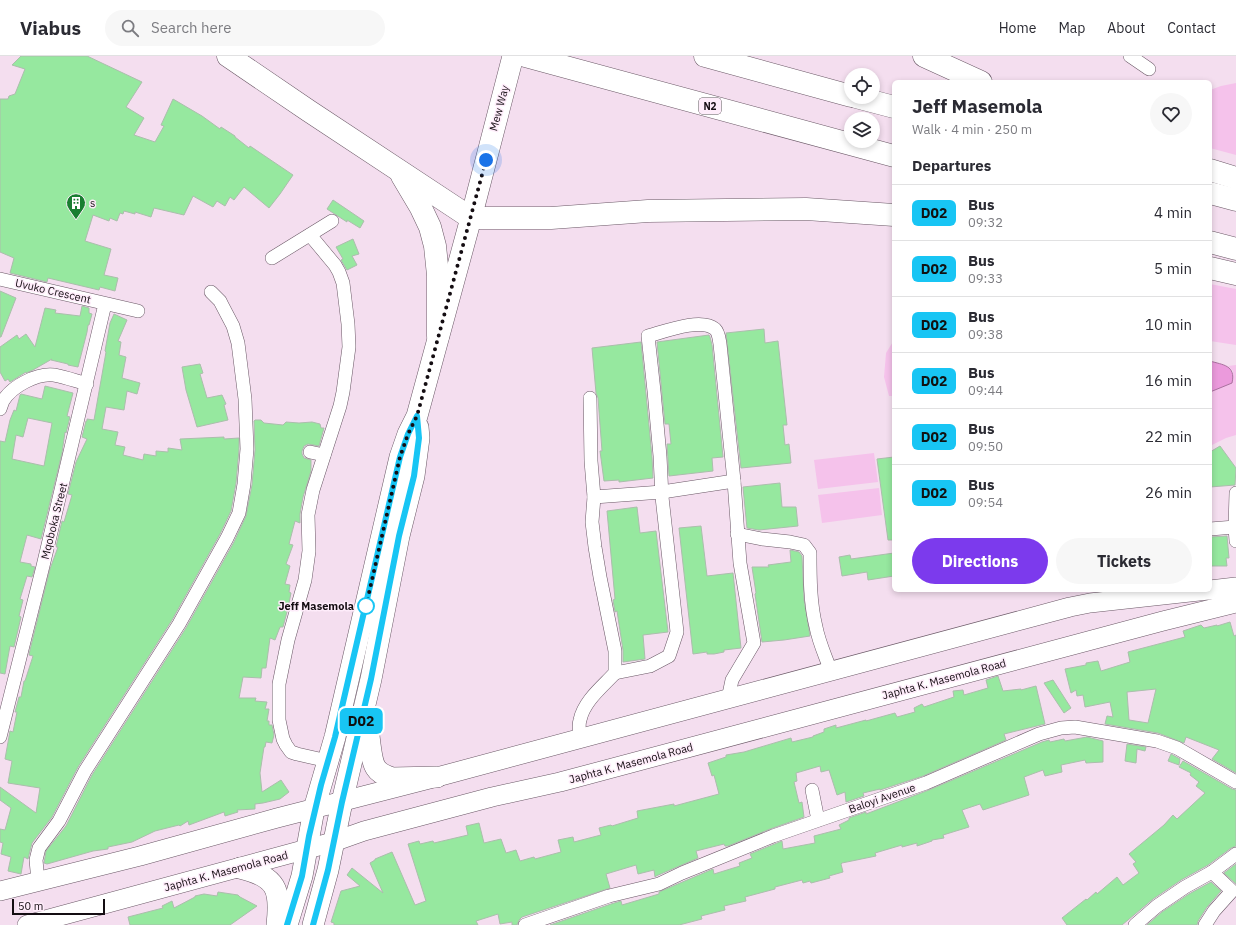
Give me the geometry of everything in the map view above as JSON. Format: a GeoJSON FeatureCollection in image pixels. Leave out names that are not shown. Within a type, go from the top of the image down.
{"type":"FeatureCollection","features":[{"type":"Feature","properties":{"kind":"highway"},"geometry":{"type":"LineString","coordinates":[[228,56],[471,218],[551,218],[648,211],[806,209],[892,215]]}},
{"type":"Feature","properties":{"kind":"highway","name":"N2"},"geometry":{"type":"LineString","coordinates":[[525,56],[892,155]]}},
{"type":"Feature","properties":{"kind":"highway"},"geometry":{"type":"LineString","coordinates":[[705,56],[844,94]]}},
{"type":"Feature","properties":{"kind":"highway"},"geometry":{"type":"LineString","coordinates":[[924,56],[976,80]]}},
{"type":"Feature","properties":{"kind":"highway"},"geometry":{"type":"LineString","coordinates":[[880,103],[892,106]]}},
{"type":"Feature","properties":{"kind":"highway"},"geometry":{"type":"LineString","coordinates":[[398,170],[411,189],[421,208],[430,227],[435,246],[438,275],[438,336]]}},
{"type":"Feature","properties":{"kind":"highway"},"geometry":{"type":"LineString","coordinates":[[1212,171],[1236,178]]}},
{"type":"Feature","properties":{"kind":"highway"},"geometry":{"type":"LineString","coordinates":[[1212,194],[1236,200]]}},
{"type":"Feature","properties":{"kind":"highway"},"geometry":{"type":"LineString","coordinates":[[1212,243],[1236,249]]}},
{"type":"Feature","properties":{"kind":"highway"},"geometry":{"type":"LineString","coordinates":[[1212,268],[1236,274]]}},
{"type":"Feature","properties":{"kind":"main road","name":"Mew Way"},"geometry":{"type":"LineString","coordinates":[[287,925],[302,876],[314,809],[335,737],[400,457],[408,434],[417,416],[513,56]]}},
{"type":"Feature","properties":{"kind":"main road","name":"Mew Way"},"geometry":{"type":"LineString","coordinates":[[313,925],[374,666],[399,536],[414,476],[419,438],[417,416]]}},
{"type":"Feature","properties":{"kind":"main road"},"geometry":{"type":"LineString","coordinates":[[1212,590],[1236,587]]}},
{"type":"Feature","properties":{"kind":"main road"},"geometry":{"type":"LineString","coordinates":[[0,891],[437,777],[831,672],[899,652],[1083,604],[1191,592]]}},
{"type":"Feature","properties":{"kind":"main road","name":"Japhta K. Masemola Road"},"geometry":{"type":"LineString","coordinates":[[27,925],[240,868],[333,842],[364,831],[492,797],[560,782],[1163,621],[1236,603]]}},
{"type":"Feature","properties":{"kind":"main road"},"geometry":{"type":"LineString","coordinates":[[365,706],[371,753],[375,768],[392,778],[437,777]]}},
{"type":"Feature","properties":{"kind":"main road"},"geometry":{"type":"LineString","coordinates":[[240,868],[260,874],[271,881],[277,893],[277,925]]}},
{"type":"Feature","properties":{"kind":"street"},"geometry":{"type":"LineString","coordinates":[[1130,56],[1149,69]]}},
{"type":"Feature","properties":{"kind":"street"},"geometry":{"type":"LineString","coordinates":[[272,258],[332,221]]}},
{"type":"Feature","properties":{"kind":"street"},"geometry":{"type":"LineString","coordinates":[[310,235],[335,265],[343,283],[349,347],[343,392],[315,480],[308,515],[309,551],[305,580],[284,654],[279,684],[279,694],[281,730],[283,739],[291,752],[328,761]]}},
{"type":"Feature","properties":{"kind":"street","name":"Uvuko Crescent"},"geometry":{"type":"LineString","coordinates":[[0,279],[138,311]]}},
{"type":"Feature","properties":{"kind":"street"},"geometry":{"type":"LineString","coordinates":[[38,881],[36,860],[39,848],[59,822],[85,771],[179,624],[227,538],[239,513],[244,484],[247,448],[245,399],[238,343],[233,326],[220,301],[211,292]]}},
{"type":"Feature","properties":{"kind":"street","name":"Mqoboka Street"},"geometry":{"type":"LineString","coordinates":[[0,737],[87,384],[105,304]]}},
{"type":"Feature","properties":{"kind":"street"},"geometry":{"type":"LineString","coordinates":[[580,739],[579,721],[585,706],[614,673],[650,666],[669,656],[675,640],[677,632],[662,492],[655,398],[648,336],[684,326],[710,326],[718,334],[720,344],[734,481],[740,563],[754,643],[732,680],[728,699]]}},
{"type":"Feature","properties":{"kind":"street"},"geometry":{"type":"LineString","coordinates":[[0,409],[3,401],[9,394],[20,385],[40,375],[53,375],[87,384]]}},
{"type":"Feature","properties":{"kind":"street"},"geometry":{"type":"LineString","coordinates":[[590,398],[591,461],[594,497],[592,522],[594,547],[615,651],[614,673]]}},
{"type":"Feature","properties":{"kind":"street"},"geometry":{"type":"LineString","coordinates":[[310,452],[324,455]]}},
{"type":"Feature","properties":{"kind":"street"},"geometry":{"type":"LineString","coordinates":[[594,497],[662,492],[734,481]]}},
{"type":"Feature","properties":{"kind":"street"},"geometry":{"type":"LineString","coordinates":[[1236,493],[1236,541]]}},
{"type":"Feature","properties":{"kind":"street"},"geometry":{"type":"LineString","coordinates":[[1212,529],[1235,527]]}},
{"type":"Feature","properties":{"kind":"street"},"geometry":{"type":"LineString","coordinates":[[737,534],[762,539],[790,542],[804,545],[808,548],[810,552],[814,619],[820,642],[831,672]]}},
{"type":"Feature","properties":{"kind":"street","name":"Baloyi Avenue"},"geometry":{"type":"LineString","coordinates":[[525,925],[609,896],[659,884],[742,848],[926,782],[1039,734],[1061,728],[1075,727],[1158,741],[1177,748],[1236,782]]}},
{"type":"Feature","properties":{"kind":"street"},"geometry":{"type":"LineString","coordinates":[[812,790],[818,820]]}},
{"type":"Feature","properties":{"kind":"street"},"geometry":{"type":"LineString","coordinates":[[1135,925],[1157,906],[1185,887],[1212,872],[1236,854]]}},
{"type":"Feature","properties":{"kind":"street"},"geometry":{"type":"LineString","coordinates":[[1205,925],[1214,911],[1231,892],[1231,889],[1212,872]]}},
{"type":"Feature","properties":{"kind":"shaded area"},"geometry":{"type":"Polygon","coordinates":[[[1236,83],[1236,155],[1212,149],[1212,89],[1236,83]]]}},
{"type":"Feature","properties":{"kind":"shaded area"},"geometry":{"type":"Polygon","coordinates":[[[1212,284],[1236,289],[1236,345],[1212,341],[1212,284]]]}},
{"type":"Feature","properties":{"kind":"shaded area"},"geometry":{"type":"Polygon","coordinates":[[[892,343],[892,396],[889,396],[884,377],[886,353],[892,343]]]}},
{"type":"Feature","properties":{"kind":"shaded area"},"geometry":{"type":"Polygon","coordinates":[[[1212,362],[1224,365],[1230,369],[1233,377],[1232,383],[1212,391],[1212,362]]]}},
{"type":"Feature","properties":{"kind":"shaded area"},"geometry":{"type":"Polygon","coordinates":[[[1236,365],[1236,435],[1212,445],[1212,391],[1232,383],[1233,371],[1228,366],[1236,365]]]}},
{"type":"Feature","properties":{"kind":"shaded area"},"geometry":{"type":"Polygon","coordinates":[[[874,453],[878,482],[818,489],[814,460],[874,453]]]}},
{"type":"Feature","properties":{"kind":"shaded area"},"geometry":{"type":"Polygon","coordinates":[[[879,488],[882,515],[822,523],[818,495],[879,488]]]}},
{"type":"Feature","properties":{"kind":"building"},"geometry":{"type":"Polygon","coordinates":[[[21,56],[87,56],[142,82],[126,107],[144,118],[134,135],[155,142],[164,126],[161,125],[173,99],[202,116],[220,129],[221,127],[249,148],[250,146],[293,175],[269,208],[244,187],[234,200],[230,197],[225,206],[217,201],[213,207],[193,196],[184,215],[154,208],[151,217],[135,212],[135,214],[124,211],[123,214],[120,213],[117,221],[110,218],[109,221],[93,215],[85,241],[111,249],[104,275],[118,278],[115,291],[100,287],[99,290],[48,278],[47,282],[10,273],[14,258],[0,252],[0,99],[8,99],[9,96],[15,94],[25,69],[12,65],[21,56]]]}},
{"type":"Feature","properties":{"kind":"building"},"geometry":{"type":"Polygon","coordinates":[[[333,200],[364,221],[360,228],[347,220],[347,222],[327,209],[333,200]]]}},
{"type":"Feature","properties":{"kind":"building"},"geometry":{"type":"Polygon","coordinates":[[[353,239],[359,254],[352,256],[357,265],[347,270],[336,247],[353,239]]]}},
{"type":"Feature","properties":{"kind":"building"},"geometry":{"type":"Polygon","coordinates":[[[0,291],[16,298],[1,337],[0,337],[0,291]]]}},
{"type":"Feature","properties":{"kind":"building"},"geometry":{"type":"Polygon","coordinates":[[[82,306],[89,308],[89,313],[92,314],[78,367],[51,360],[52,359],[10,382],[8,379],[5,381],[0,372],[0,347],[17,335],[19,339],[26,334],[35,347],[45,308],[56,310],[55,313],[80,316],[82,306]]]}},
{"type":"Feature","properties":{"kind":"building"},"geometry":{"type":"Polygon","coordinates":[[[114,314],[127,320],[118,341],[121,342],[119,355],[126,357],[122,378],[140,383],[137,394],[127,391],[124,410],[106,407],[102,429],[118,432],[115,445],[125,447],[123,455],[143,460],[144,454],[156,456],[156,451],[168,452],[168,448],[182,450],[180,439],[224,437],[224,439],[239,438],[236,483],[231,511],[220,534],[172,620],[78,767],[52,817],[32,843],[28,859],[24,857],[21,874],[8,871],[11,857],[1,854],[3,843],[0,842],[0,829],[5,830],[11,808],[0,800],[0,787],[36,813],[40,788],[8,783],[12,761],[5,759],[10,731],[13,732],[17,712],[15,712],[19,697],[21,697],[24,681],[33,656],[29,655],[30,650],[50,569],[58,547],[56,547],[62,521],[64,522],[72,495],[68,494],[76,462],[87,439],[82,437],[86,421],[87,419],[94,420],[110,323],[114,314]]]}},
{"type":"Feature","properties":{"kind":"building"},"geometry":{"type":"Polygon","coordinates":[[[764,329],[765,343],[778,341],[787,425],[783,425],[785,445],[789,444],[791,463],[741,468],[726,333],[764,329]]]}},
{"type":"Feature","properties":{"kind":"building"},"geometry":{"type":"Polygon","coordinates":[[[709,335],[712,345],[723,457],[712,458],[713,471],[669,476],[667,444],[671,444],[669,424],[665,424],[657,342],[709,335]]]}},
{"type":"Feature","properties":{"kind":"building"},"geometry":{"type":"Polygon","coordinates":[[[641,342],[653,478],[619,482],[619,480],[604,481],[600,451],[602,451],[598,398],[596,393],[592,348],[641,342]]]}},
{"type":"Feature","properties":{"kind":"building"},"geometry":{"type":"Polygon","coordinates":[[[200,364],[203,373],[200,374],[207,398],[222,395],[226,404],[224,405],[228,420],[197,427],[186,390],[182,367],[200,364]]]}},
{"type":"Feature","properties":{"kind":"building"},"geometry":{"type":"Polygon","coordinates":[[[45,386],[73,393],[67,416],[70,417],[66,433],[65,432],[62,453],[41,539],[27,535],[20,562],[31,564],[31,566],[35,567],[32,577],[27,576],[20,599],[23,600],[19,616],[21,617],[14,647],[10,646],[5,674],[0,673],[0,441],[5,442],[10,420],[14,410],[16,411],[21,394],[42,399],[45,386]],[[28,418],[23,437],[16,435],[12,459],[44,466],[52,423],[28,418]]]}},
{"type":"Feature","properties":{"kind":"building"},"geometry":{"type":"Polygon","coordinates":[[[255,420],[261,420],[264,423],[283,425],[286,422],[312,422],[320,424],[321,428],[324,428],[319,446],[308,444],[304,446],[302,451],[304,458],[311,460],[311,471],[303,497],[300,523],[295,521],[289,544],[293,545],[286,564],[290,566],[285,584],[290,585],[289,592],[291,593],[283,627],[280,627],[275,640],[270,638],[266,668],[262,668],[261,678],[243,677],[239,698],[256,698],[255,701],[267,702],[265,709],[269,709],[267,721],[269,721],[269,725],[272,725],[274,735],[272,743],[266,742],[264,747],[260,773],[262,792],[281,780],[289,792],[280,799],[255,804],[255,809],[237,810],[238,812],[225,816],[224,812],[189,825],[188,821],[180,826],[155,831],[132,842],[108,847],[108,849],[93,851],[47,864],[44,863],[46,851],[66,826],[92,775],[186,628],[234,542],[246,516],[252,485],[255,450],[255,420]]]}},
{"type":"Feature","properties":{"kind":"building"},"geometry":{"type":"Polygon","coordinates":[[[1220,446],[1236,468],[1235,485],[1212,487],[1212,451],[1220,446]]]}},
{"type":"Feature","properties":{"kind":"building"},"geometry":{"type":"Polygon","coordinates":[[[892,457],[892,540],[888,540],[877,459],[892,457]]]}},
{"type":"Feature","properties":{"kind":"building"},"geometry":{"type":"Polygon","coordinates":[[[780,483],[782,507],[796,507],[798,526],[759,530],[747,528],[743,487],[780,483]]]}},
{"type":"Feature","properties":{"kind":"building"},"geometry":{"type":"Polygon","coordinates":[[[637,507],[640,533],[656,531],[668,632],[643,635],[645,659],[623,662],[623,650],[617,611],[615,612],[613,600],[615,599],[607,511],[637,507]]]}},
{"type":"Feature","properties":{"kind":"building"},"geometry":{"type":"Polygon","coordinates":[[[701,526],[707,576],[733,573],[741,648],[724,650],[724,652],[714,654],[707,654],[707,652],[693,654],[679,528],[701,526]]]}},
{"type":"Feature","properties":{"kind":"building"},"geometry":{"type":"Polygon","coordinates":[[[1227,536],[1229,558],[1226,558],[1227,566],[1212,566],[1212,537],[1227,536]]]}},
{"type":"Feature","properties":{"kind":"building"},"geometry":{"type":"Polygon","coordinates":[[[790,550],[799,552],[802,556],[804,600],[810,636],[762,642],[752,567],[769,567],[768,565],[791,562],[790,550]]]}},
{"type":"Feature","properties":{"kind":"building"},"geometry":{"type":"Polygon","coordinates":[[[892,553],[892,576],[868,580],[867,572],[842,576],[839,557],[850,555],[851,559],[892,553]]]}},
{"type":"Feature","properties":{"kind":"building"},"geometry":{"type":"Polygon","coordinates":[[[1230,622],[1234,636],[1236,635],[1236,773],[1212,759],[1219,750],[1186,737],[1184,743],[1158,733],[1105,724],[1107,716],[1113,717],[1110,702],[1085,707],[1083,695],[1077,696],[1076,690],[1071,693],[1065,669],[1098,661],[1101,671],[1130,662],[1128,652],[1185,637],[1183,631],[1201,625],[1204,628],[1230,622]],[[1156,689],[1127,692],[1129,720],[1148,723],[1156,689]]]}},
{"type":"Feature","properties":{"kind":"building"},"geometry":{"type":"Polygon","coordinates":[[[998,676],[1003,691],[1021,690],[1036,686],[1045,724],[1004,734],[1006,740],[923,776],[880,790],[863,793],[864,796],[846,802],[845,792],[837,795],[829,770],[821,772],[820,766],[796,773],[797,781],[794,782],[799,803],[802,802],[804,817],[728,846],[725,846],[724,844],[696,851],[698,858],[655,877],[654,870],[638,874],[636,865],[606,874],[610,888],[522,917],[517,925],[512,925],[512,922],[500,924],[498,914],[476,921],[478,925],[334,925],[334,923],[331,922],[341,891],[360,886],[347,875],[352,868],[383,893],[370,863],[375,859],[392,852],[415,905],[426,901],[408,844],[419,841],[420,844],[433,841],[434,843],[468,835],[466,826],[479,823],[484,843],[501,839],[506,853],[516,850],[520,861],[534,857],[535,859],[561,852],[558,840],[573,837],[574,842],[601,835],[599,828],[612,826],[638,818],[637,811],[674,804],[674,806],[719,794],[714,775],[712,776],[708,763],[726,757],[726,755],[744,752],[791,738],[792,742],[813,737],[824,732],[824,729],[836,725],[836,728],[895,713],[897,717],[915,712],[914,708],[922,704],[924,707],[954,697],[953,691],[963,690],[964,695],[988,688],[986,680],[998,676]]]}},
{"type":"Feature","properties":{"kind":"building"},"geometry":{"type":"Polygon","coordinates":[[[1053,680],[1071,708],[1064,713],[1044,683],[1053,680]]]}},
{"type":"Feature","properties":{"kind":"building"},"geometry":{"type":"Polygon","coordinates":[[[1087,737],[1103,741],[1103,762],[1086,763],[1085,760],[1061,765],[1062,772],[1045,776],[1043,770],[1024,777],[1029,795],[983,810],[980,804],[962,810],[969,827],[943,835],[944,838],[932,840],[917,846],[917,843],[902,847],[902,845],[875,853],[876,856],[842,863],[843,872],[829,876],[830,878],[811,883],[810,881],[803,883],[802,880],[775,887],[775,889],[745,897],[746,901],[724,906],[725,910],[701,916],[702,919],[679,925],[550,925],[621,901],[622,905],[659,894],[659,892],[713,869],[714,874],[740,866],[739,863],[752,858],[750,854],[782,841],[783,849],[815,843],[814,836],[841,829],[839,825],[849,820],[849,818],[866,812],[866,814],[929,790],[1042,742],[1064,739],[1065,741],[1087,737]]]}},
{"type":"Feature","properties":{"kind":"building"},"geometry":{"type":"Polygon","coordinates":[[[1127,744],[1146,747],[1145,751],[1137,749],[1136,763],[1125,761],[1127,744]]]}},
{"type":"Feature","properties":{"kind":"building"},"geometry":{"type":"Polygon","coordinates":[[[1171,754],[1180,759],[1179,765],[1168,761],[1171,754]]]}},
{"type":"Feature","properties":{"kind":"building"},"geometry":{"type":"Polygon","coordinates":[[[1183,761],[1236,790],[1236,846],[1153,899],[1122,925],[1067,925],[1062,918],[1086,899],[1087,900],[1096,892],[1097,894],[1117,877],[1123,885],[1139,873],[1133,864],[1136,862],[1129,854],[1164,825],[1173,815],[1177,819],[1205,793],[1196,786],[1199,782],[1190,775],[1191,773],[1179,767],[1183,761]]]}},
{"type":"Feature","properties":{"kind":"building"},"geometry":{"type":"Polygon","coordinates":[[[1236,864],[1236,884],[1224,873],[1236,864]]]}},
{"type":"Feature","properties":{"kind":"building"},"geometry":{"type":"Polygon","coordinates":[[[1211,882],[1221,891],[1207,907],[1197,925],[1147,925],[1162,912],[1189,894],[1211,882]]]}},
{"type":"Feature","properties":{"kind":"building"},"geometry":{"type":"Polygon","coordinates":[[[218,892],[238,895],[257,906],[230,925],[130,925],[128,917],[163,908],[162,906],[172,901],[174,908],[195,896],[204,894],[217,896],[218,892]]]}},
{"type":"Feature","properties":{"kind":"bus line","name":"D02"},"geometry":{"type":"LineString","coordinates":[[287,925],[302,876],[314,809],[335,737],[400,457],[408,434],[417,416],[419,438],[414,476],[399,536],[371,679],[342,802],[328,870],[313,925]]}},
{"type":"Feature","properties":{"kind":"place","name":"s"},"geometry":{"type":"Point","coordinates":[76,220]}},
{"type":"Feature","properties":{"kind":"place","name":"Jeff Masemola"},"geometry":{"type":"Point","coordinates":[366,606]}},
{"type":"Feature","properties":{"kind":"route"},"geometry":{"type":"LineString","coordinates":[[366,606],[400,457],[408,434],[417,416],[486,160]]}}]}
